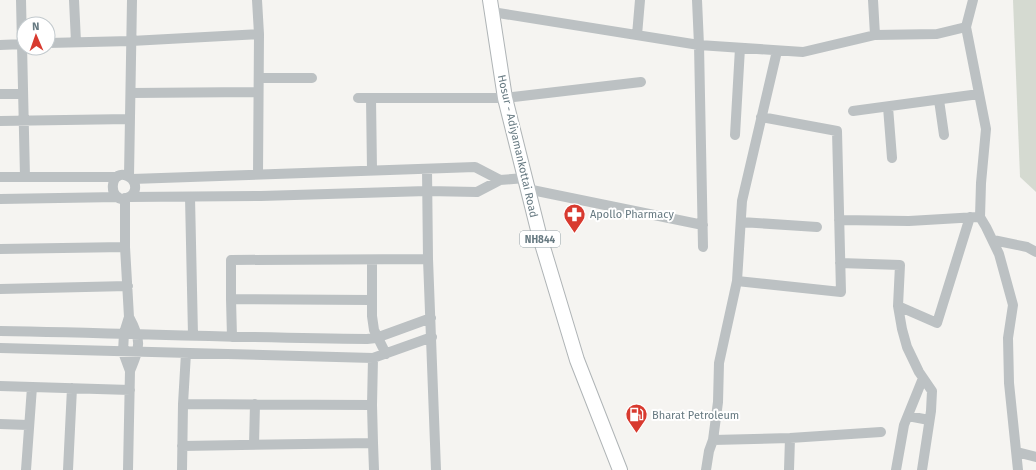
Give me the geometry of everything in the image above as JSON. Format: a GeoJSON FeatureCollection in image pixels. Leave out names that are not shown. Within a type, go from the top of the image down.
{"type":"FeatureCollection","features":[{"type":"Feature","properties":{"kind":"highway","name":"Hosur - Adiyamankottai Road"},"geometry":{"type":"LineString","coordinates":[[491,6],[505,98],[539,234],[577,360],[620,470]]}},
{"type":"Feature","properties":{"kind":"street"},"geometry":{"type":"LineString","coordinates":[[21,0],[21,16]]}},
{"type":"Feature","properties":{"kind":"street"},"geometry":{"type":"LineString","coordinates":[[74,0],[76,42]]}},
{"type":"Feature","properties":{"kind":"street"},"geometry":{"type":"LineString","coordinates":[[117,177],[114,180],[112,187],[115,195],[124,198],[132,195],[135,189],[134,182],[131,178],[130,118],[132,0]]}},
{"type":"Feature","properties":{"kind":"street"},"geometry":{"type":"LineString","coordinates":[[257,0],[259,34],[258,174]]}},
{"type":"Feature","properties":{"kind":"street"},"geometry":{"type":"LineString","coordinates":[[637,35],[640,0]]}},
{"type":"Feature","properties":{"kind":"street"},"geometry":{"type":"LineString","coordinates":[[697,0],[703,247]]}},
{"type":"Feature","properties":{"kind":"street"},"geometry":{"type":"LineString","coordinates":[[873,0],[875,36]]}},
{"type":"Feature","properties":{"kind":"street"},"geometry":{"type":"LineString","coordinates":[[898,306],[937,323],[975,217],[981,183],[986,129],[966,26],[973,0]]}},
{"type":"Feature","properties":{"kind":"street"},"geometry":{"type":"LineString","coordinates":[[491,6],[637,35],[699,45],[777,51],[803,52],[875,36],[937,34],[966,26]]}},
{"type":"Feature","properties":{"kind":"street"},"geometry":{"type":"LineString","coordinates":[[56,43],[131,41],[259,34]]}},
{"type":"Feature","properties":{"kind":"street"},"geometry":{"type":"LineString","coordinates":[[0,45],[16,44]]}},
{"type":"Feature","properties":{"kind":"street"},"geometry":{"type":"LineString","coordinates":[[735,135],[740,48]]}},
{"type":"Feature","properties":{"kind":"street"},"geometry":{"type":"LineString","coordinates":[[706,470],[709,451],[713,440],[718,402],[719,363],[737,281],[742,201],[777,51]]}},
{"type":"Feature","properties":{"kind":"street"},"geometry":{"type":"LineString","coordinates":[[22,56],[25,176]]}},
{"type":"Feature","properties":{"kind":"street"},"geometry":{"type":"LineString","coordinates":[[259,78],[312,78]]}},
{"type":"Feature","properties":{"kind":"street"},"geometry":{"type":"LineString","coordinates":[[358,98],[505,98],[641,82]]}},
{"type":"Feature","properties":{"kind":"street"},"geometry":{"type":"LineString","coordinates":[[131,93],[258,92]]}},
{"type":"Feature","properties":{"kind":"street"},"geometry":{"type":"LineString","coordinates":[[0,94],[22,94]]}},
{"type":"Feature","properties":{"kind":"street"},"geometry":{"type":"LineString","coordinates":[[853,111],[979,94]]}},
{"type":"Feature","properties":{"kind":"street"},"geometry":{"type":"LineString","coordinates":[[371,98],[372,170]]}},
{"type":"Feature","properties":{"kind":"street"},"geometry":{"type":"LineString","coordinates":[[939,100],[944,134]]}},
{"type":"Feature","properties":{"kind":"street"},"geometry":{"type":"LineString","coordinates":[[888,107],[892,158]]}},
{"type":"Feature","properties":{"kind":"street"},"geometry":{"type":"LineString","coordinates":[[737,281],[841,292],[837,131],[761,117]]}},
{"type":"Feature","properties":{"kind":"street"},"geometry":{"type":"LineString","coordinates":[[0,121],[130,118]]}},
{"type":"Feature","properties":{"kind":"street"},"geometry":{"type":"LineString","coordinates":[[0,177],[121,176],[131,178],[476,167],[500,180],[526,184],[703,225]]}},
{"type":"Feature","properties":{"kind":"street"},"geometry":{"type":"LineString","coordinates":[[427,169],[428,259],[436,470]]}},
{"type":"Feature","properties":{"kind":"street"},"geometry":{"type":"LineString","coordinates":[[0,199],[190,197],[427,191],[477,192],[500,180]]}},
{"type":"Feature","properties":{"kind":"street"},"geometry":{"type":"LineString","coordinates":[[190,197],[193,335]]}},
{"type":"Feature","properties":{"kind":"street"},"geometry":{"type":"LineString","coordinates":[[124,198],[129,316],[124,332],[123,352],[130,371],[128,470]]}},
{"type":"Feature","properties":{"kind":"street"},"geometry":{"type":"LineString","coordinates":[[839,220],[909,221],[975,217]]}},
{"type":"Feature","properties":{"kind":"street"},"geometry":{"type":"LineString","coordinates":[[975,217],[993,240],[999,254],[1013,305],[1008,338],[1008,368],[1018,470]]}},
{"type":"Feature","properties":{"kind":"street"},"geometry":{"type":"LineString","coordinates":[[741,222],[817,227]]}},
{"type":"Feature","properties":{"kind":"street"},"geometry":{"type":"LineString","coordinates":[[993,240],[1027,247],[1036,252]]}},
{"type":"Feature","properties":{"kind":"street"},"geometry":{"type":"LineString","coordinates":[[0,249],[126,247]]}},
{"type":"Feature","properties":{"kind":"street"},"geometry":{"type":"LineString","coordinates":[[232,337],[231,260],[428,259]]}},
{"type":"Feature","properties":{"kind":"street"},"geometry":{"type":"LineString","coordinates":[[372,260],[371,300],[374,330],[386,354]]}},
{"type":"Feature","properties":{"kind":"street"},"geometry":{"type":"LineString","coordinates":[[840,263],[900,265],[898,306],[907,347],[919,372],[932,391],[922,470]]}},
{"type":"Feature","properties":{"kind":"street"},"geometry":{"type":"LineString","coordinates":[[0,289],[128,286]]}},
{"type":"Feature","properties":{"kind":"street"},"geometry":{"type":"LineString","coordinates":[[231,299],[371,300]]}},
{"type":"Feature","properties":{"kind":"street"},"geometry":{"type":"LineString","coordinates":[[129,316],[138,333],[138,352],[130,371]]}},
{"type":"Feature","properties":{"kind":"street"},"geometry":{"type":"LineString","coordinates":[[0,331],[124,332],[232,337],[367,340],[431,318]]}},
{"type":"Feature","properties":{"kind":"street"},"geometry":{"type":"LineString","coordinates":[[0,348],[373,358],[432,337]]}},
{"type":"Feature","properties":{"kind":"street"},"geometry":{"type":"LineString","coordinates":[[357,339],[358,358]]}},
{"type":"Feature","properties":{"kind":"street"},"geometry":{"type":"LineString","coordinates":[[182,470],[183,404],[186,353]]}},
{"type":"Feature","properties":{"kind":"street"},"geometry":{"type":"LineString","coordinates":[[373,358],[372,405],[374,470]]}},
{"type":"Feature","properties":{"kind":"street"},"geometry":{"type":"LineString","coordinates":[[896,470],[904,425],[923,378]]}},
{"type":"Feature","properties":{"kind":"street"},"geometry":{"type":"LineString","coordinates":[[0,386],[130,390]]}},
{"type":"Feature","properties":{"kind":"street"},"geometry":{"type":"LineString","coordinates":[[26,470],[28,425],[32,387]]}},
{"type":"Feature","properties":{"kind":"street"},"geometry":{"type":"LineString","coordinates":[[68,470],[72,388]]}},
{"type":"Feature","properties":{"kind":"street"},"geometry":{"type":"LineString","coordinates":[[183,404],[372,405]]}},
{"type":"Feature","properties":{"kind":"street"},"geometry":{"type":"LineString","coordinates":[[254,445],[255,404]]}},
{"type":"Feature","properties":{"kind":"street"},"geometry":{"type":"LineString","coordinates":[[908,416],[929,420]]}},
{"type":"Feature","properties":{"kind":"street"},"geometry":{"type":"LineString","coordinates":[[0,424],[28,425]]}},
{"type":"Feature","properties":{"kind":"street"},"geometry":{"type":"LineString","coordinates":[[713,440],[790,438],[881,432]]}},
{"type":"Feature","properties":{"kind":"street"},"geometry":{"type":"LineString","coordinates":[[789,470],[790,438]]}},
{"type":"Feature","properties":{"kind":"street"},"geometry":{"type":"LineString","coordinates":[[182,446],[373,443]]}},
{"type":"Feature","properties":{"kind":"street"},"geometry":{"type":"LineString","coordinates":[[1017,452],[1036,457]]}},
{"type":"Feature","properties":{"kind":"shaded area"},"geometry":{"type":"Polygon","coordinates":[[[1013,0],[1036,0],[1036,192],[1020,177],[1013,0]]]}},
{"type":"Feature","properties":{"kind":"place","name":"Apollo Pharmacy"},"geometry":{"type":"Point","coordinates":[575,234]}},
{"type":"Feature","properties":{"kind":"place","name":"Bharat Petroleum"},"geometry":{"type":"Point","coordinates":[637,434]}}]}
